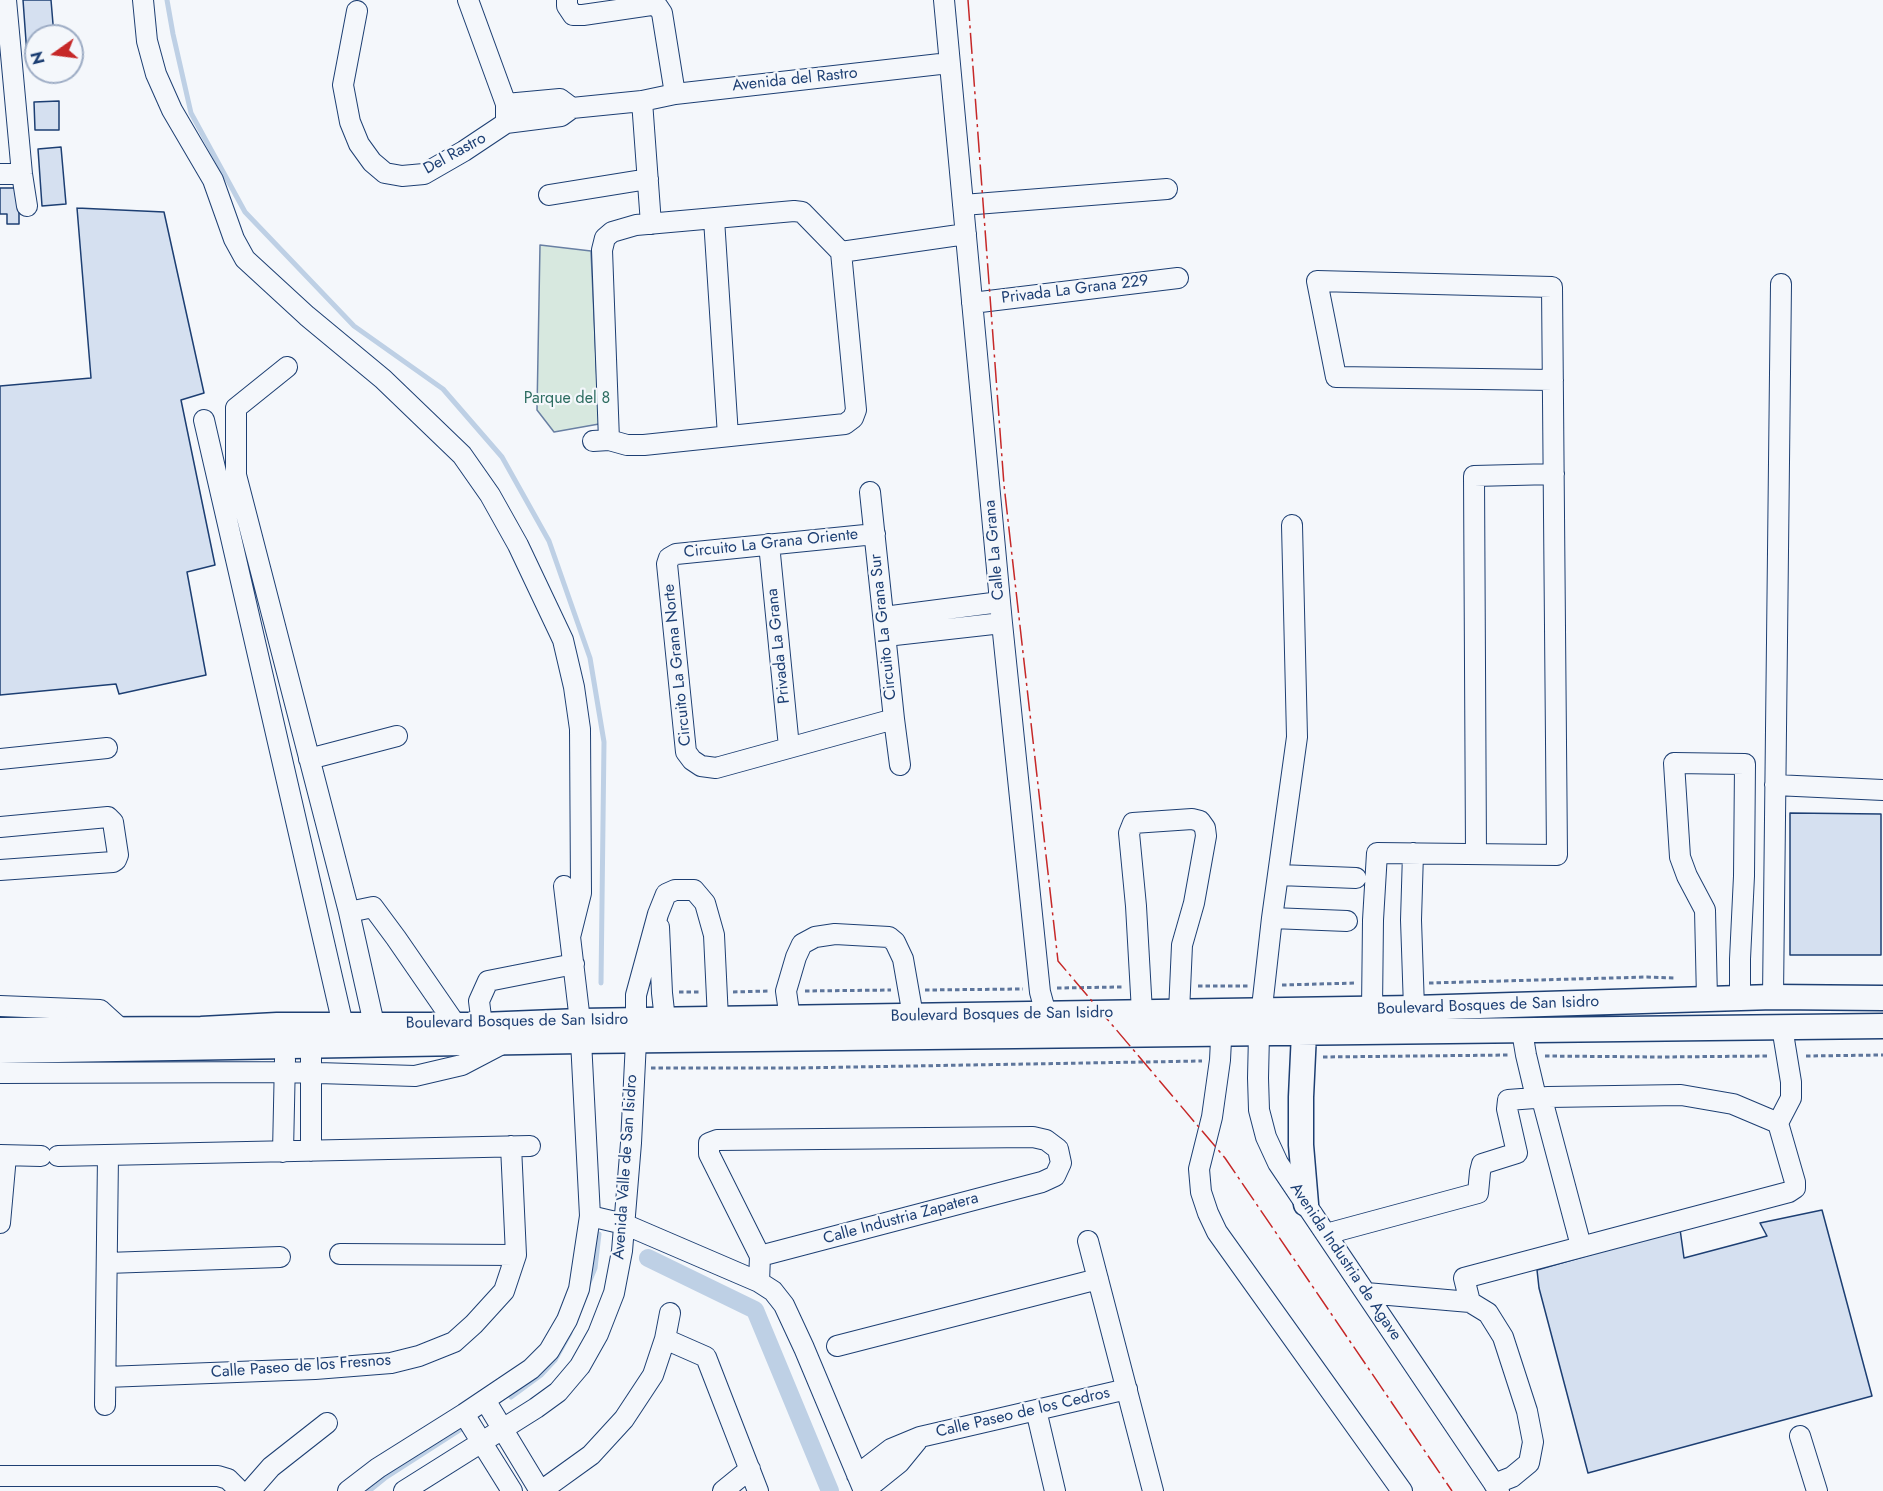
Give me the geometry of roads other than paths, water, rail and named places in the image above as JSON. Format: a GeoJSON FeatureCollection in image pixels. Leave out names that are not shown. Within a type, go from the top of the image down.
{"type":"FeatureCollection","features":[{"type":"Feature","properties":{"kind":"main road","name":"Boulevard Bosques de San Isidro"},"geometry":{"type":"LineString","coordinates":[[311,1036],[342,1025],[374,1024],[482,1025],[581,1031],[1222,1023],[1260,1022],[1372,1009],[1773,997],[1883,998]]}},
{"type":"Feature","properties":{"kind":"main road","name":"Boulevard Bosques de San Isidro"},"geometry":{"type":"LineString","coordinates":[[635,1030],[665,1020],[913,1016],[1047,1025],[1142,1012],[1179,1012],[1222,1023]]}},
{"type":"Feature","properties":{"kind":"main road","name":"Boulevard Bosques de San Isidro"},"geometry":{"type":"LineString","coordinates":[[1260,1022],[1304,1033],[1883,1026]]}},
{"type":"Feature","properties":{"kind":"main road","name":"Boulevard Bosques de San Isidro"},"geometry":{"type":"LineString","coordinates":[[0,1030],[201,1029],[285,1037]]}},
{"type":"Feature","properties":{"kind":"main road","name":"Boulevard Bosques de San Isidro"},"geometry":{"type":"LineString","coordinates":[[0,1052],[311,1036],[504,1043],[581,1031]]}},
{"type":"Feature","properties":{"kind":"main road"},"geometry":{"type":"LineString","coordinates":[[1304,1033],[1301,1145],[1306,1204]]}},
{"type":"Feature","properties":{"kind":"street"},"geometry":{"type":"LineString","coordinates":[[6,0],[27,206]]}},
{"type":"Feature","properties":{"kind":"street"},"geometry":{"type":"LineString","coordinates":[[143,0],[147,40],[156,74],[172,110],[213,180],[234,239],[244,259],[307,316],[383,379],[462,455],[490,495],[518,545],[563,640],[574,687],[580,729],[581,893],[570,937]]}},
{"type":"Feature","properties":{"kind":"street"},"geometry":{"type":"LineString","coordinates":[[468,0],[506,113]]}},
{"type":"Feature","properties":{"kind":"street"},"geometry":{"type":"LineString","coordinates":[[567,0],[567,6],[573,15],[651,5],[658,7],[662,13],[675,94]]}},
{"type":"Feature","properties":{"kind":"street"},"geometry":{"type":"LineString","coordinates":[[944,0],[949,63]]}},
{"type":"Feature","properties":{"kind":"street","name":"Del Rastro"},"geometry":{"type":"LineString","coordinates":[[357,11],[343,85],[350,122],[358,144],[372,162],[385,173],[402,176],[424,174],[464,151],[506,113]]}},
{"type":"Feature","properties":{"kind":"street","name":"Avenida del Rastro"},"geometry":{"type":"LineString","coordinates":[[506,113],[561,116],[572,108],[949,63]]}},
{"type":"Feature","properties":{"kind":"street","name":"Calle La Grana"},"geometry":{"type":"LineString","coordinates":[[949,63],[1002,623],[1040,992],[1047,1025]]}},
{"type":"Feature","properties":{"kind":"street"},"geometry":{"type":"LineString","coordinates":[[642,101],[651,224]]}},
{"type":"Feature","properties":{"kind":"street"},"geometry":{"type":"LineString","coordinates":[[0,174],[22,174]]}},
{"type":"Feature","properties":{"kind":"street"},"geometry":{"type":"LineString","coordinates":[[549,195],[648,179]]}},
{"type":"Feature","properties":{"kind":"street"},"geometry":{"type":"LineString","coordinates":[[963,205],[1167,189]]}},
{"type":"Feature","properties":{"kind":"street"},"geometry":{"type":"LineString","coordinates":[[802,212],[842,252],[856,410],[854,418],[845,424],[644,445],[601,441],[602,250],[605,238],[612,232],[636,225],[714,219],[802,212]]}},
{"type":"Feature","properties":{"kind":"street"},"geometry":{"type":"LineString","coordinates":[[714,219],[728,436]]}},
{"type":"Feature","properties":{"kind":"street"},"geometry":{"type":"LineString","coordinates":[[842,252],[966,234]]}},
{"type":"Feature","properties":{"kind":"street","name":"Privada La Grana 229"},"geometry":{"type":"LineString","coordinates":[[972,303],[1178,278]]}},
{"type":"Feature","properties":{"kind":"street"},"geometry":{"type":"LineString","coordinates":[[1372,1009],[1373,920],[1377,853],[1557,855],[1554,474],[1553,380],[1552,287],[1317,281],[1336,377],[1553,380]]}},
{"type":"Feature","properties":{"kind":"street"},"geometry":{"type":"LineString","coordinates":[[1773,997],[1781,284]]}},
{"type":"Feature","properties":{"kind":"street"},"geometry":{"type":"LineString","coordinates":[[286,367],[236,408],[236,475],[349,912],[374,1024]]}},
{"type":"Feature","properties":{"kind":"street"},"geometry":{"type":"LineString","coordinates":[[204,420],[342,1025]]}},
{"type":"Feature","properties":{"kind":"street"},"geometry":{"type":"LineString","coordinates":[[1476,854],[1474,476],[1554,474]]}},
{"type":"Feature","properties":{"kind":"street","name":"Circuito La Grana Sur"},"geometry":{"type":"LineString","coordinates":[[870,492],[900,765]]}},
{"type":"Feature","properties":{"kind":"street","name":"Avenida Industria de Agave"},"geometry":{"type":"LineString","coordinates":[[1292,525],[1298,737],[1272,918],[1260,1022],[1258,1078],[1260,1110],[1266,1137],[1278,1163],[1496,1488]]}},
{"type":"Feature","properties":{"kind":"street","name":"Circuito La Grana Oriente"},"geometry":{"type":"LineString","coordinates":[[669,558],[676,554],[875,534]]}},
{"type":"Feature","properties":{"kind":"street","name":"Privada La Grana"},"geometry":{"type":"LineString","coordinates":[[769,544],[789,747]]}},
{"type":"Feature","properties":{"kind":"street","name":"Circuito La Grana Norte"},"geometry":{"type":"LineString","coordinates":[[669,558],[667,564],[686,752],[701,766],[716,768],[789,747]]}},
{"type":"Feature","properties":{"kind":"street"},"geometry":{"type":"LineString","coordinates":[[885,626],[1000,602]]}},
{"type":"Feature","properties":{"kind":"street"},"geometry":{"type":"LineString","coordinates":[[885,626],[1002,623]]}},
{"type":"Feature","properties":{"kind":"street"},"geometry":{"type":"LineString","coordinates":[[789,747],[894,719]]}},
{"type":"Feature","properties":{"kind":"street"},"geometry":{"type":"LineString","coordinates":[[309,759],[397,736]]}},
{"type":"Feature","properties":{"kind":"street"},"geometry":{"type":"LineString","coordinates":[[0,759],[107,748]]}},
{"type":"Feature","properties":{"kind":"street"},"geometry":{"type":"LineString","coordinates":[[1707,999],[1705,910],[1680,857],[1674,763],[1745,764],[1740,998]]}},
{"type":"Feature","properties":{"kind":"street"},"geometry":{"type":"LineString","coordinates":[[1775,785],[1883,790]]}},
{"type":"Feature","properties":{"kind":"street"},"geometry":{"type":"LineString","coordinates":[[0,827],[108,817],[113,822],[118,855],[113,862],[0,870]]}},
{"type":"Feature","properties":{"kind":"street"},"geometry":{"type":"LineString","coordinates":[[1142,1012],[1129,833],[1133,823],[1192,819],[1200,821],[1205,828],[1206,836],[1194,903],[1182,945],[1179,1012]]}},
{"type":"Feature","properties":{"kind":"street"},"geometry":{"type":"LineString","coordinates":[[1413,853],[1411,920],[1414,1008]]}},
{"type":"Feature","properties":{"kind":"street"},"geometry":{"type":"LineString","coordinates":[[1279,875],[1356,878]]}},
{"type":"Feature","properties":{"kind":"street","name":"Avenida Valle de San Isidro"},"geometry":{"type":"LineString","coordinates":[[348,1491],[378,1468],[531,1369],[549,1351],[567,1320],[579,1289],[590,1216],[581,1031],[564,886]]}},
{"type":"Feature","properties":{"kind":"street","name":"Avenida Valle de San Isidro"},"geometry":{"type":"LineString","coordinates":[[404,1491],[483,1443],[558,1392],[580,1366],[598,1334],[614,1293],[622,1251],[631,1143],[636,995],[658,914],[666,894],[675,890],[694,890],[705,903],[714,935],[718,1019]]}},
{"type":"Feature","properties":{"kind":"street"},"geometry":{"type":"LineString","coordinates":[[349,912],[373,907],[456,1025]]}},
{"type":"Feature","properties":{"kind":"street"},"geometry":{"type":"LineString","coordinates":[[658,914],[665,1020]]}},
{"type":"Feature","properties":{"kind":"street"},"geometry":{"type":"LineString","coordinates":[[1272,918],[1347,921]]}},
{"type":"Feature","properties":{"kind":"street"},"geometry":{"type":"LineString","coordinates":[[790,1019],[786,991],[802,944],[815,936],[835,934],[889,937],[895,942],[903,959],[913,1016]]}},
{"type":"Feature","properties":{"kind":"street"},"geometry":{"type":"LineString","coordinates":[[482,1025],[479,1002],[488,981],[574,964]]}},
{"type":"Feature","properties":{"kind":"street"},"geometry":{"type":"LineString","coordinates":[[0,1006],[100,1010],[122,1030]]}},
{"type":"Feature","properties":{"kind":"street"},"geometry":{"type":"LineString","coordinates":[[1222,1023],[1220,1060],[1212,1117],[1199,1169],[1201,1192],[1208,1213],[1217,1232],[1402,1491]]}},
{"type":"Feature","properties":{"kind":"street"},"geometry":{"type":"LineString","coordinates":[[1470,1302],[1464,1278],[1789,1192],[1795,1188],[1778,1123],[1791,1098],[1791,1082],[1782,1027]]}},
{"type":"Feature","properties":{"kind":"street"},"geometry":{"type":"LineString","coordinates":[[1528,1031],[1526,1055],[1542,1099],[1581,1246]]}},
{"type":"Feature","properties":{"kind":"street"},"geometry":{"type":"LineString","coordinates":[[311,1036],[311,1151]]}},
{"type":"Feature","properties":{"kind":"street"},"geometry":{"type":"LineString","coordinates":[[283,1152],[285,1037]]}},
{"type":"Feature","properties":{"kind":"street","name":"Boulevard Bosques de San Isidro"},"geometry":{"type":"LineString","coordinates":[[0,1073],[310,1072],[415,1076],[462,1065],[504,1043]]}},
{"type":"Feature","properties":{"kind":"street"},"geometry":{"type":"LineString","coordinates":[[1326,1234],[1478,1193],[1482,1164],[1517,1152],[1507,1109],[1508,1100],[1681,1095],[1732,1104],[1778,1123]]}},
{"type":"Feature","properties":{"kind":"street","name":"Calle Industria Zapatera"},"geometry":{"type":"LineString","coordinates":[[1034,1137],[1046,1140],[1058,1149],[1061,1163],[1055,1176],[1042,1182],[760,1256],[709,1154],[709,1143],[717,1140],[1034,1137]]}},
{"type":"Feature","properties":{"kind":"street","name":"Calle Paseo de los Fresnos"},"geometry":{"type":"LineString","coordinates":[[3,1156],[521,1146],[516,1255],[504,1291],[454,1342],[419,1356],[391,1363],[315,1369],[106,1377]]}},
{"type":"Feature","properties":{"kind":"street"},"geometry":{"type":"LineString","coordinates":[[105,1404],[108,1155]]}},
{"type":"Feature","properties":{"kind":"street"},"geometry":{"type":"LineString","coordinates":[[0,1223],[3,1156]]}},
{"type":"Feature","properties":{"kind":"street"},"geometry":{"type":"LineString","coordinates":[[590,1216],[624,1224],[773,1290],[784,1305],[861,1486]]}},
{"type":"Feature","properties":{"kind":"street","name":"Calle Paseo de los Cedros"},"geometry":{"type":"LineString","coordinates":[[1088,1241],[1153,1491]]}},
{"type":"Feature","properties":{"kind":"street"},"geometry":{"type":"LineString","coordinates":[[340,1254],[516,1255]]}},
{"type":"Feature","properties":{"kind":"street"},"geometry":{"type":"LineString","coordinates":[[759,1282],[760,1256]]}},
{"type":"Feature","properties":{"kind":"street"},"geometry":{"type":"LineString","coordinates":[[107,1263],[280,1257]]}},
{"type":"Feature","properties":{"kind":"street"},"geometry":{"type":"LineString","coordinates":[[837,1346],[1098,1279]]}},
{"type":"Feature","properties":{"kind":"street"},"geometry":{"type":"LineString","coordinates":[[1366,1293],[1470,1302],[1488,1313],[1503,1337],[1527,1411],[1533,1442],[1529,1463],[1496,1488]]}},
{"type":"Feature","properties":{"kind":"street"},"geometry":{"type":"LineString","coordinates":[[485,1400],[540,1491],[591,1455],[624,1419],[653,1375],[665,1339],[670,1313]]}},
{"type":"Feature","properties":{"kind":"street"},"geometry":{"type":"LineString","coordinates":[[665,1339],[706,1357],[758,1491]]}},
{"type":"Feature","properties":{"kind":"street","name":"Calle Paseo de los Cedros"},"geometry":{"type":"LineString","coordinates":[[861,1486],[891,1449],[920,1437],[1127,1389]]}},
{"type":"Feature","properties":{"kind":"street"},"geometry":{"type":"LineString","coordinates":[[1036,1410],[1055,1491]]}},
{"type":"Feature","properties":{"kind":"street"},"geometry":{"type":"LineString","coordinates":[[464,1414],[512,1491]]}},
{"type":"Feature","properties":{"kind":"street"},"geometry":{"type":"LineString","coordinates":[[250,1491],[271,1467],[327,1423]]}},
{"type":"Feature","properties":{"kind":"street"},"geometry":{"type":"LineString","coordinates":[[1800,1436],[1817,1491]]}},
{"type":"Feature","properties":{"kind":"street"},"geometry":{"type":"LineString","coordinates":[[723,1491],[750,1469]]}},
{"type":"Feature","properties":{"kind":"street"},"geometry":{"type":"LineString","coordinates":[[0,1476],[218,1476],[228,1479],[240,1491]]}},
{"type":"Feature","properties":{"kind":"waterway"},"geometry":{"type":"LineString","coordinates":[[167,0],[191,113],[245,212],[354,326],[443,389],[502,457],[549,541],[590,658],[604,742],[601,983]]}},
{"type":"Feature","properties":{"kind":"waterway"},"geometry":{"type":"LineString","coordinates":[[588,1285],[595,1268],[599,1234]]}},
{"type":"Feature","properties":{"kind":"waterway"},"geometry":{"type":"LineString","coordinates":[[648,1258],[755,1310],[830,1491]]}},
{"type":"Feature","properties":{"kind":"waterway"},"geometry":{"type":"LineString","coordinates":[[511,1397],[541,1375],[555,1360],[570,1333]]}},
{"type":"Feature","properties":{"kind":"waterway"},"geometry":{"type":"LineString","coordinates":[[369,1491],[385,1478],[466,1426]]}},
{"type":"Feature","properties":{"kind":"park label","name":"Parque del 8"},"geometry":{"type":"Point","coordinates":[567,399]}}]}
